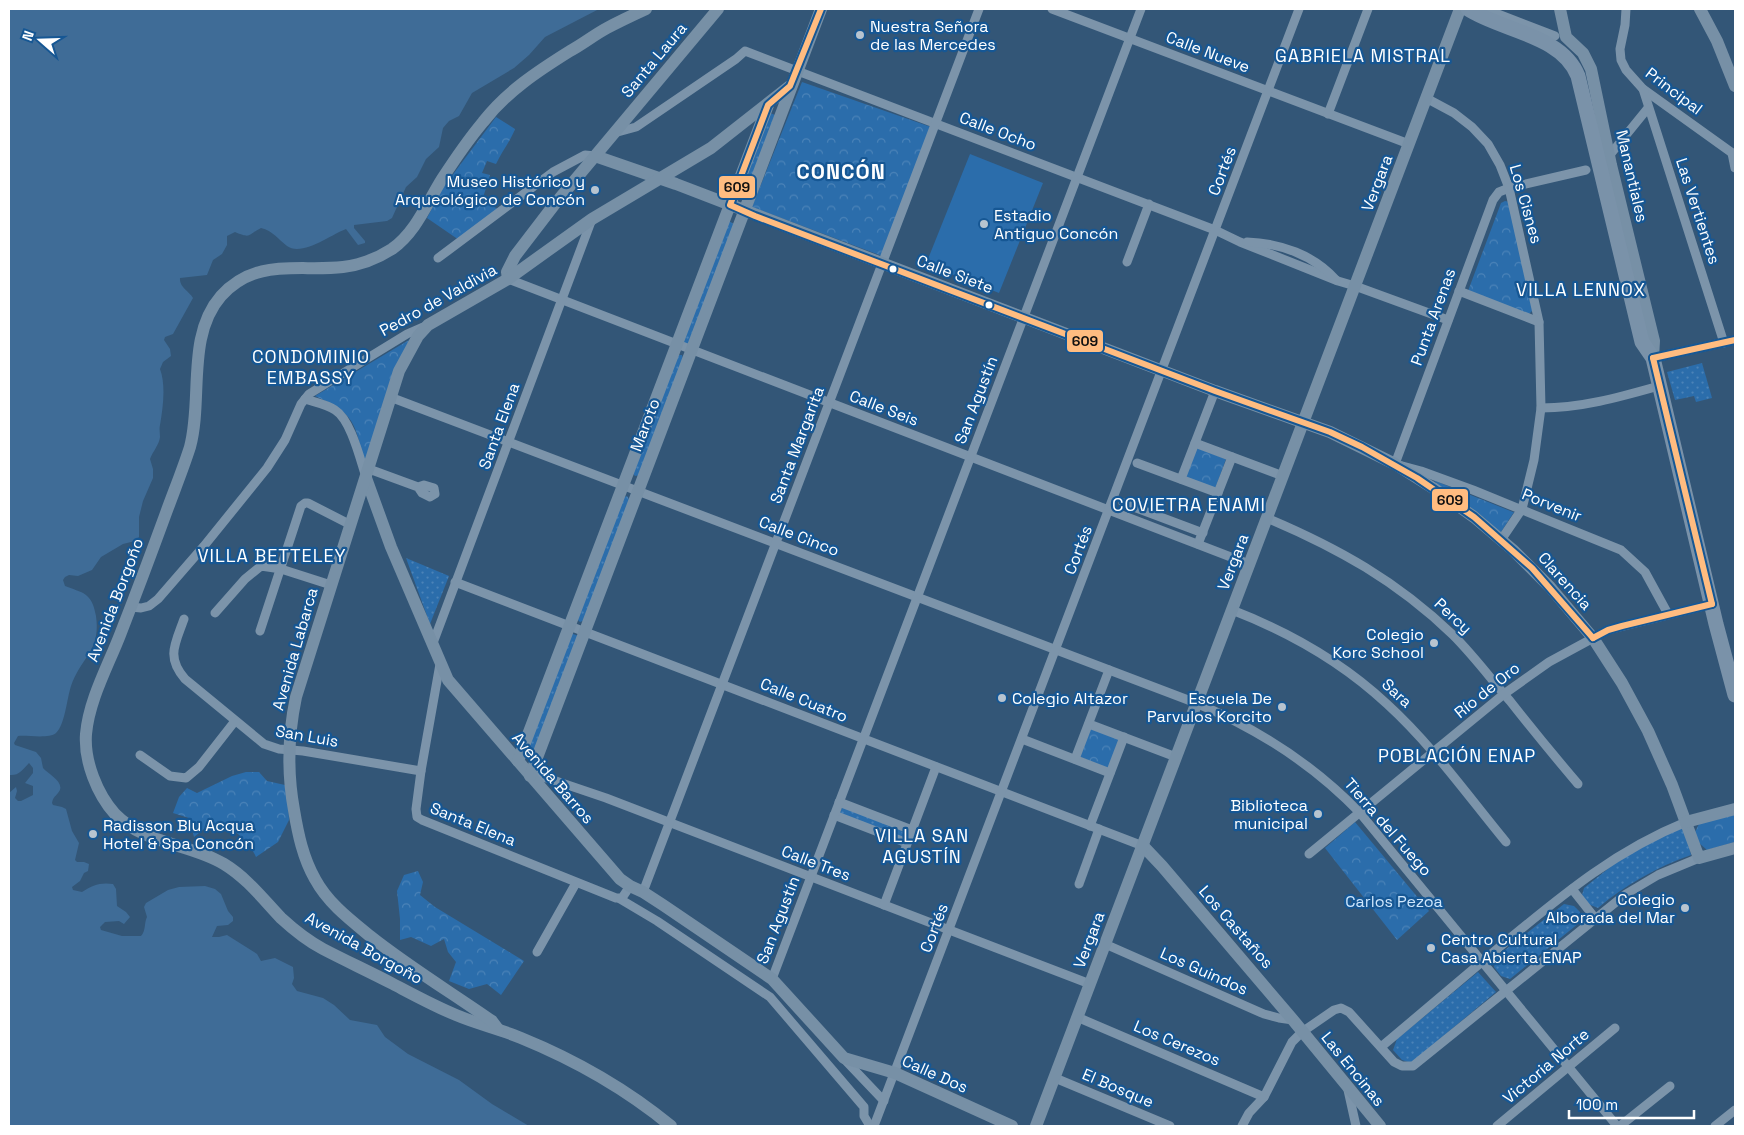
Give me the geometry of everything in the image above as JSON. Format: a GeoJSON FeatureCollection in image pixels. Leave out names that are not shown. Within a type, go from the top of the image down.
{"type":"FeatureCollection","features":[{"type":"Feature","properties":{"kind":"main road","name":"Manantiales"},"geometry":{"type":"LineString","coordinates":[[1471,9],[1557,49],[1571,62],[1578,76],[1642,342],[1653,358],[1735,695]]}},
{"type":"Feature","properties":{"kind":"street","name":"Avenida Borgoño"},"geometry":{"type":"LineString","coordinates":[[646,9],[607,28],[546,66],[505,98],[485,119],[451,165],[412,230],[387,252],[363,263],[346,267],[277,268],[261,271],[234,284],[220,298],[209,314],[202,333],[194,427],[189,451],[99,688],[86,733],[88,758],[101,794],[116,815],[136,831],[204,854],[228,866],[248,883],[291,928],[319,947],[453,1014],[498,1029],[545,1048],[593,1073],[642,1103],[670,1126]]}},
{"type":"Feature","properties":{"kind":"street","name":"Santa Laura"},"geometry":{"type":"LineString","coordinates":[[508,280],[507,272],[515,256],[554,205],[718,9]]}},
{"type":"Feature","properties":{"kind":"street","name":"Maroto"},"geometry":{"type":"LineString","coordinates":[[530,776],[796,70],[821,9]]}},
{"type":"Feature","properties":{"kind":"street","name":"Santa Margarita"},"geometry":{"type":"LineString","coordinates":[[643,892],[979,9]]}},
{"type":"Feature","properties":{"kind":"street","name":"Calle Nueve"},"geometry":{"type":"LineString","coordinates":[[1052,9],[1409,144]]}},
{"type":"Feature","properties":{"kind":"street","name":"San Agustín"},"geometry":{"type":"LineString","coordinates":[[772,979],[1141,9]]}},
{"type":"Feature","properties":{"kind":"street","name":"Cortés"},"geometry":{"type":"LineString","coordinates":[[872,1126],[895,1073],[1299,9]]}},
{"type":"Feature","properties":{"kind":"street"},"geometry":{"type":"LineString","coordinates":[[1328,114],[1368,9]]}},
{"type":"Feature","properties":{"kind":"street"},"geometry":{"type":"LineString","coordinates":[[1471,9],[1555,36]]}},
{"type":"Feature","properties":{"kind":"street","name":"Vergara"},"geometry":{"type":"LineString","coordinates":[[1036,1126],[1426,98],[1471,9]]}},
{"type":"Feature","properties":{"kind":"street","name":"Manantiales"},"geometry":{"type":"LineString","coordinates":[[1560,9],[1566,37],[1583,53],[1591,69],[1609,156],[1654,340],[1653,358]]}},
{"type":"Feature","properties":{"kind":"street","name":"Principal"},"geometry":{"type":"LineString","coordinates":[[1626,9],[1626,25],[1620,49],[1621,60],[1626,70],[1643,89],[1734,154],[1735,168]]}},
{"type":"Feature","properties":{"kind":"street"},"geometry":{"type":"LineString","coordinates":[[1700,9],[1717,41],[1735,86]]}},
{"type":"Feature","properties":{"kind":"street","name":"Santa Laura"},"geometry":{"type":"LineString","coordinates":[[614,133],[636,127],[745,51]]}},
{"type":"Feature","properties":{"kind":"street","name":"Calle Ocho"},"geometry":{"type":"LineString","coordinates":[[745,51],[1149,204],[1240,242],[1269,244],[1296,252],[1319,263],[1338,282],[1355,286],[1448,320]]}},
{"type":"Feature","properties":{"kind":"street","name":"Maroto"},"geometry":{"type":"LineString","coordinates":[[518,761],[768,105],[790,86]]}},
{"type":"Feature","properties":{"kind":"street","name":"Las Vertientes"},"geometry":{"type":"LineString","coordinates":[[1643,89],[1724,343]]}},
{"type":"Feature","properties":{"kind":"street","name":"Los Cisnes"},"geometry":{"type":"LineString","coordinates":[[1426,98],[1454,113],[1480,135],[1494,154],[1509,188],[1539,322],[1541,408],[1534,460],[1522,509],[1501,540]]}},
{"type":"Feature","properties":{"kind":"street","name":"Pedro de Valdivia"},"geometry":{"type":"LineString","coordinates":[[131,607],[141,608],[149,606],[158,599],[204,546],[267,468],[285,440],[305,399],[320,386],[407,334],[428,325],[508,280],[592,219],[711,148],[768,105]]}},
{"type":"Feature","properties":{"kind":"street"},"geometry":{"type":"LineString","coordinates":[[1609,156],[1648,108]]}},
{"type":"Feature","properties":{"kind":"street"},"geometry":{"type":"LineString","coordinates":[[438,258],[553,172],[585,155],[595,156]]}},
{"type":"Feature","properties":{"kind":"street","name":"Calle Siete"},"geometry":{"type":"LineString","coordinates":[[595,156],[660,178],[1023,318],[1303,423]]}},
{"type":"Feature","properties":{"kind":"street"},"geometry":{"type":"LineString","coordinates":[[1509,188],[1586,170]]}},
{"type":"Feature","properties":{"kind":"street","name":"Punta Arenas"},"geometry":{"type":"LineString","coordinates":[[1394,464],[1493,200],[1499,192],[1509,188]]}},
{"type":"Feature","properties":{"kind":"street"},"geometry":{"type":"LineString","coordinates":[[1127,262],[1149,204]]}},
{"type":"Feature","properties":{"kind":"street","name":"Santa Elena"},"geometry":{"type":"LineString","coordinates":[[433,643],[592,219]]}},
{"type":"Feature","properties":{"kind":"street","name":"Calle Seis"},"geometry":{"type":"LineString","coordinates":[[508,280],[1249,564]]}},
{"type":"Feature","properties":{"kind":"street"},"geometry":{"type":"LineString","coordinates":[[1459,291],[1539,322]]}},
{"type":"Feature","properties":{"kind":"street","name":"Avenida Labarca"},"geometry":{"type":"LineString","coordinates":[[428,325],[408,351],[399,371],[296,697],[290,726],[288,750],[291,794],[300,842],[309,868],[322,892],[345,917],[383,946],[492,1021],[498,1029]]}},
{"type":"Feature","properties":{"kind":"street"},"geometry":{"type":"LineString","coordinates":[[1653,358],[1735,340]]}},
{"type":"Feature","properties":{"kind":"street"},"geometry":{"type":"LineString","coordinates":[[1541,408],[1566,408],[1593,404],[1660,386]]}},
{"type":"Feature","properties":{"kind":"street"},"geometry":{"type":"LineString","coordinates":[[1181,480],[1215,390]]}},
{"type":"Feature","properties":{"kind":"street","name":"Calle Cinco"},"geometry":{"type":"LineString","coordinates":[[390,397],[1196,703]]}},
{"type":"Feature","properties":{"kind":"street","name":"Avenida Barros"},"geometry":{"type":"LineString","coordinates":[[305,399],[335,410],[342,417],[349,430],[368,473],[392,547],[440,664],[456,692],[620,879],[643,892],[772,979],[884,1101]]}},
{"type":"Feature","properties":{"kind":"street","name":"Clarencia"},"geometry":{"type":"LineString","coordinates":[[1303,423],[1345,439],[1394,464],[1457,505],[1501,540],[1550,587],[1593,638],[1622,683],[1648,731],[1672,785],[1699,858]]}},
{"type":"Feature","properties":{"kind":"street"},"geometry":{"type":"LineString","coordinates":[[1195,443],[1283,476]]}},
{"type":"Feature","properties":{"kind":"street"},"geometry":{"type":"LineString","coordinates":[[1198,544],[1232,457]]}},
{"type":"Feature","properties":{"kind":"street"},"geometry":{"type":"LineString","coordinates":[[1136,463],[1218,493]]}},
{"type":"Feature","properties":{"kind":"street","name":"Porvenir"},"geometry":{"type":"LineString","coordinates":[[1394,464],[1421,471],[1522,509],[1621,550],[1645,572],[1668,614]]}},
{"type":"Feature","properties":{"kind":"street"},"geometry":{"type":"LineString","coordinates":[[368,473],[418,487]]}},
{"type":"Feature","properties":{"kind":"street"},"geometry":{"type":"LineString","coordinates":[[1122,503],[1203,533]]}},
{"type":"Feature","properties":{"kind":"street"},"geometry":{"type":"LineString","coordinates":[[260,631],[298,512],[303,504],[308,504],[351,525]]}},
{"type":"Feature","properties":{"kind":"street","name":"Percy"},"geometry":{"type":"LineString","coordinates":[[1267,518],[1336,549],[1393,585],[1420,606],[1471,654],[1578,784]]}},
{"type":"Feature","properties":{"kind":"street"},"geometry":{"type":"LineString","coordinates":[[215,613],[257,568],[264,566],[281,569],[331,585]]}},
{"type":"Feature","properties":{"kind":"street","name":"Calle Cuatro"},"geometry":{"type":"LineString","coordinates":[[455,582],[1142,846]]}},
{"type":"Feature","properties":{"kind":"street","name":"Río de Oro"},"geometry":{"type":"LineString","coordinates":[[1310,854],[1504,694],[1549,662],[1608,630],[1712,604]]}},
{"type":"Feature","properties":{"kind":"street","name":"Sara"},"geometry":{"type":"LineString","coordinates":[[1232,610],[1275,628],[1334,662],[1387,704],[1433,753],[1506,842]]}},
{"type":"Feature","properties":{"kind":"street","name":"San Luis"},"geometry":{"type":"LineString","coordinates":[[184,619],[174,650],[177,670],[185,679],[264,744],[288,750],[421,771]]}},
{"type":"Feature","properties":{"kind":"street","name":"Santa Elena"},"geometry":{"type":"LineString","coordinates":[[440,664],[421,771],[416,813],[419,819],[620,899]]}},
{"type":"Feature","properties":{"kind":"street"},"geometry":{"type":"LineString","coordinates":[[1075,759],[1109,670]]}},
{"type":"Feature","properties":{"kind":"street","name":"Tierra del Fuego"},"geometry":{"type":"LineString","coordinates":[[1196,703],[1252,729],[1286,750],[1330,784],[1360,813],[1619,1126]]}},
{"type":"Feature","properties":{"kind":"street"},"geometry":{"type":"LineString","coordinates":[[140,755],[170,776],[186,778],[199,768],[235,721]]}},
{"type":"Feature","properties":{"kind":"street"},"geometry":{"type":"LineString","coordinates":[[1088,724],[1176,757]]}},
{"type":"Feature","properties":{"kind":"street"},"geometry":{"type":"LineString","coordinates":[[1079,884],[1110,772],[1124,737]]}},
{"type":"Feature","properties":{"kind":"street"},"geometry":{"type":"LineString","coordinates":[[1022,739],[1110,772]]}},
{"type":"Feature","properties":{"kind":"street"},"geometry":{"type":"LineString","coordinates":[[884,905],[936,767]]}},
{"type":"Feature","properties":{"kind":"street","name":"Calle Tres"},"geometry":{"type":"LineString","coordinates":[[530,776],[547,778],[670,822],[811,878],[1090,984]]}},
{"type":"Feature","properties":{"kind":"street"},"geometry":{"type":"LineString","coordinates":[[839,802],[912,830]]}},
{"type":"Feature","properties":{"kind":"street"},"geometry":{"type":"LineString","coordinates":[[1381,1047],[1595,871],[1645,840],[1686,822],[1735,809]]}},
{"type":"Feature","properties":{"kind":"street"},"geometry":{"type":"LineString","coordinates":[[834,815],[907,843]]}},
{"type":"Feature","properties":{"kind":"street","name":"Los Castaños"},"geometry":{"type":"LineString","coordinates":[[1142,846],[1162,866],[1302,1032]]}},
{"type":"Feature","properties":{"kind":"street"},"geometry":{"type":"LineString","coordinates":[[1242,1126],[1249,1113],[1264,1096],[1289,1048],[1302,1032],[1334,1010],[1342,1008],[1349,1012],[1398,1064],[1413,1066],[1595,918],[1642,884],[1699,858],[1735,848]]}},
{"type":"Feature","properties":{"kind":"street"},"geometry":{"type":"LineString","coordinates":[[537,952],[576,883]]}},
{"type":"Feature","properties":{"kind":"street"},"geometry":{"type":"LineString","coordinates":[[630,886],[620,899],[680,936],[770,997],[864,1107],[864,1116],[872,1126]]}},
{"type":"Feature","properties":{"kind":"street"},"geometry":{"type":"LineString","coordinates":[[1572,889],[1595,918]]}},
{"type":"Feature","properties":{"kind":"street","name":"Los Guindos"},"geometry":{"type":"LineString","coordinates":[[1105,944],[1264,1014],[1293,1020]]}},
{"type":"Feature","properties":{"kind":"street","name":"Los Cerezos"},"geometry":{"type":"LineString","coordinates":[[1077,1017],[1264,1096]]}},
{"type":"Feature","properties":{"kind":"street","name":"Victoria Norte"},"geometry":{"type":"LineString","coordinates":[[1497,1126],[1615,1028]]}},
{"type":"Feature","properties":{"kind":"street","name":"Las Encinas"},"geometry":{"type":"LineString","coordinates":[[1302,1032],[1380,1126]]}},
{"type":"Feature","properties":{"kind":"street","name":"Calle Dos"},"geometry":{"type":"LineString","coordinates":[[844,1058],[895,1073],[1012,1126]]}},
{"type":"Feature","properties":{"kind":"street","name":"El Bosque"},"geometry":{"type":"LineString","coordinates":[[1054,1078],[1170,1126]]}},
{"type":"Feature","properties":{"kind":"street"},"geometry":{"type":"LineString","coordinates":[[1347,1084],[1356,1126]]}},
{"type":"Feature","properties":{"kind":"street"},"geometry":{"type":"LineString","coordinates":[[1619,1126],[1670,1086]]}},
{"type":"Feature","properties":{"kind":"street"},"geometry":{"type":"LineString","coordinates":[[1715,1126],[1735,1110]]}},
{"type":"Feature","properties":{"kind":"green space"},"geometry":{"type":"Polygon","coordinates":[[[802,82],[931,127],[882,256],[752,207],[802,82]]]}},
{"type":"Feature","properties":{"kind":"green space"},"geometry":{"type":"Polygon","coordinates":[[[770,113],[775,115],[746,195],[740,192],[770,113]]]}},
{"type":"Feature","properties":{"kind":"green space"},"geometry":{"type":"Polygon","coordinates":[[[496,117],[515,129],[496,164],[487,161],[482,173],[490,175],[482,201],[498,209],[459,240],[427,218],[442,189],[496,117]]]}},
{"type":"Feature","properties":{"kind":"green space","name":"Estadio Antiguo Concón"},"geometry":{"type":"Polygon","coordinates":[[[970,154],[1043,183],[999,293],[926,264],[970,154]]]}},
{"type":"Feature","properties":{"kind":"green space"},"geometry":{"type":"Polygon","coordinates":[[[1505,201],[1510,202],[1534,309],[1528,315],[1468,291],[1501,203],[1505,201]]]}},
{"type":"Feature","properties":{"kind":"green space"},"geometry":{"type":"Polygon","coordinates":[[[729,221],[735,225],[690,346],[682,345],[729,221]]]}},
{"type":"Feature","properties":{"kind":"green space"},"geometry":{"type":"Polygon","coordinates":[[[409,340],[364,465],[359,439],[352,422],[338,408],[315,396],[409,340]]]}},
{"type":"Feature","properties":{"kind":"green space"},"geometry":{"type":"Polygon","coordinates":[[[678,355],[682,355],[683,359],[640,475],[635,476],[632,472],[678,355]]]}},
{"type":"Feature","properties":{"kind":"green space"},"geometry":{"type":"Polygon","coordinates":[[[1702,363],[1712,398],[1696,402],[1694,396],[1675,400],[1667,372],[1702,363]]]}},
{"type":"Feature","properties":{"kind":"green space"},"geometry":{"type":"Polygon","coordinates":[[[1197,448],[1226,459],[1215,489],[1186,477],[1197,448]]]}},
{"type":"Feature","properties":{"kind":"green space"},"geometry":{"type":"Polygon","coordinates":[[[1433,480],[1513,512],[1514,512],[1499,535],[1433,480]]]}},
{"type":"Feature","properties":{"kind":"green space"},"geometry":{"type":"Polygon","coordinates":[[[627,496],[630,501],[585,620],[580,622],[576,618],[622,498],[627,496]]]}},
{"type":"Feature","properties":{"kind":"green space"},"geometry":{"type":"Polygon","coordinates":[[[406,558],[449,576],[430,624],[406,558]]]}},
{"type":"Feature","properties":{"kind":"green space"},"geometry":{"type":"Polygon","coordinates":[[[570,633],[579,636],[533,762],[524,755],[570,633]]]}},
{"type":"Feature","properties":{"kind":"green space"},"geometry":{"type":"Polygon","coordinates":[[[1091,728],[1119,739],[1108,768],[1080,757],[1091,728]]]}},
{"type":"Feature","properties":{"kind":"green space"},"geometry":{"type":"Polygon","coordinates":[[[246,772],[259,772],[267,781],[285,785],[288,800],[289,820],[278,842],[256,857],[246,842],[231,829],[220,825],[212,830],[204,829],[194,837],[189,818],[173,813],[179,797],[187,788],[197,793],[232,776],[246,772]]]}},
{"type":"Feature","properties":{"kind":"green space"},"geometry":{"type":"Polygon","coordinates":[[[843,806],[909,831],[906,839],[839,814],[843,806]]]}},
{"type":"Feature","properties":{"kind":"green space"},"geometry":{"type":"Polygon","coordinates":[[[1735,812],[1735,842],[1707,850],[1698,842],[1694,834],[1701,820],[1735,812]]]}},
{"type":"Feature","properties":{"kind":"green space","name":"Carlos Pezoa"},"geometry":{"type":"Polygon","coordinates":[[[1355,822],[1429,911],[1397,940],[1325,848],[1355,822]]]}},
{"type":"Feature","properties":{"kind":"green space"},"geometry":{"type":"Polygon","coordinates":[[[1681,827],[1688,840],[1691,855],[1642,877],[1598,908],[1588,904],[1582,895],[1584,888],[1614,864],[1656,838],[1681,827]]]}},
{"type":"Feature","properties":{"kind":"green space"},"geometry":{"type":"Polygon","coordinates":[[[418,871],[423,882],[420,895],[435,907],[524,961],[501,995],[487,984],[469,989],[449,981],[456,962],[448,952],[444,939],[431,946],[411,937],[400,940],[397,891],[404,875],[418,871]]]}},
{"type":"Feature","properties":{"kind":"green space"},"geometry":{"type":"Polygon","coordinates":[[[1564,904],[1574,906],[1580,912],[1579,923],[1510,979],[1501,976],[1494,967],[1496,957],[1564,904]]]}},
{"type":"Feature","properties":{"kind":"green space"},"geometry":{"type":"Polygon","coordinates":[[[1478,972],[1496,992],[1411,1063],[1402,1060],[1393,1050],[1397,1039],[1478,972]]]}},
{"type":"Feature","properties":{"kind":"shaded area"},"geometry":{"type":"Polygon","coordinates":[[[9,9],[599,9],[545,37],[514,68],[472,93],[459,116],[449,121],[443,128],[439,147],[426,159],[417,177],[406,187],[392,218],[387,221],[354,225],[354,228],[365,243],[358,245],[346,229],[301,249],[293,249],[287,246],[265,229],[261,228],[247,236],[235,232],[227,236],[227,245],[222,254],[213,260],[207,275],[180,278],[183,286],[193,298],[173,334],[165,337],[164,340],[170,349],[171,356],[163,362],[160,369],[163,404],[160,437],[150,459],[153,478],[143,501],[139,517],[139,537],[135,541],[123,544],[101,557],[92,570],[78,576],[69,575],[63,580],[65,586],[79,591],[92,602],[96,616],[96,638],[75,676],[62,724],[56,733],[49,736],[18,736],[14,743],[36,752],[41,758],[43,768],[59,782],[60,789],[52,803],[66,809],[72,831],[79,843],[75,860],[89,864],[88,871],[72,887],[73,890],[82,892],[104,883],[113,884],[116,889],[117,906],[130,917],[124,924],[119,921],[105,922],[100,927],[101,930],[122,936],[141,936],[144,932],[147,917],[144,907],[146,903],[168,890],[179,887],[205,886],[215,889],[221,894],[228,911],[233,917],[233,921],[228,925],[217,926],[212,937],[227,935],[257,954],[261,961],[275,958],[293,967],[294,978],[292,984],[297,991],[323,998],[334,1005],[350,1020],[377,1025],[385,1037],[408,1054],[459,1080],[492,1104],[529,1126],[9,1126],[9,793],[16,787],[15,798],[18,801],[33,795],[33,786],[25,783],[33,773],[33,768],[29,763],[18,773],[9,775],[9,9]]]}},
{"type":"Feature","properties":{"kind":"transit line","name":"609"},"geometry":{"type":"LineString","coordinates":[[821,9],[790,86],[768,105],[730,205],[1215,391],[1330,432],[1362,447],[1417,478],[1474,517],[1532,568],[1593,638]]}},
{"type":"Feature","properties":{"kind":"transit line","name":"609"},"geometry":{"type":"LineString","coordinates":[[1653,358],[1735,340]]}},
{"type":"Feature","properties":{"kind":"transit line","name":"609"},"geometry":{"type":"LineString","coordinates":[[1653,358],[1712,604]]}},
{"type":"Feature","properties":{"kind":"transit line","name":"609"},"geometry":{"type":"LineString","coordinates":[[1593,638],[1608,630],[1712,604]]}},
{"type":"Feature","properties":{"kind":"place","name":"Nuestra Señora de las Mercedes"},"geometry":{"type":"Point","coordinates":[860,35]}},
{"type":"Feature","properties":{"kind":"place","name":"Museo Histórico y Arqueológico de Concón"},"geometry":{"type":"Point","coordinates":[595,190]}},
{"type":"Feature","properties":{"kind":"place","name":"Estadio Antiguo Concón"},"geometry":{"type":"Point","coordinates":[984,224]}},
{"type":"Feature","properties":{"kind":"place","name":"Colegio Korc School"},"geometry":{"type":"Point","coordinates":[1434,643]}},
{"type":"Feature","properties":{"kind":"place","name":"Colegio Altazor"},"geometry":{"type":"Point","coordinates":[1002,698]}},
{"type":"Feature","properties":{"kind":"place","name":"Escuela De Parvulos Korcito"},"geometry":{"type":"Point","coordinates":[1282,707]}},
{"type":"Feature","properties":{"kind":"place","name":"Biblioteca municipal"},"geometry":{"type":"Point","coordinates":[1318,814]}},
{"type":"Feature","properties":{"kind":"place","name":"Radisson Blu Acqua Hotel & Spa Concón"},"geometry":{"type":"Point","coordinates":[93,834]}},
{"type":"Feature","properties":{"kind":"place","name":"Colegio Alborada del Mar"},"geometry":{"type":"Point","coordinates":[1685,908]}},
{"type":"Feature","properties":{"kind":"place","name":"Centro Cultural Casa Abierta ENAP"},"geometry":{"type":"Point","coordinates":[1431,948]}},
{"type":"Feature","properties":{"kind":"district","name":"GABRIELA MISTRAL"},"geometry":{"type":"Point","coordinates":[1363,55]}},
{"type":"Feature","properties":{"kind":"district","name":"CONCÓN"},"geometry":{"type":"Point","coordinates":[841,171]}},
{"type":"Feature","properties":{"kind":"district","name":"VILLA LENNOX"},"geometry":{"type":"Point","coordinates":[1581,289]}},
{"type":"Feature","properties":{"kind":"district","name":"CONDOMINIO EMBASSY"},"geometry":{"type":"Point","coordinates":[311,366]}},
{"type":"Feature","properties":{"kind":"district","name":"COVIETRA ENAMI"},"geometry":{"type":"Point","coordinates":[1189,504]}},
{"type":"Feature","properties":{"kind":"district","name":"VILLA BETTELEY"},"geometry":{"type":"Point","coordinates":[272,555]}},
{"type":"Feature","properties":{"kind":"district","name":"POBLACIÓN ENAP"},"geometry":{"type":"Point","coordinates":[1457,755]}},
{"type":"Feature","properties":{"kind":"district","name":"VILLA SAN AGUSTÍN"},"geometry":{"type":"Point","coordinates":[922,845]}}]}
